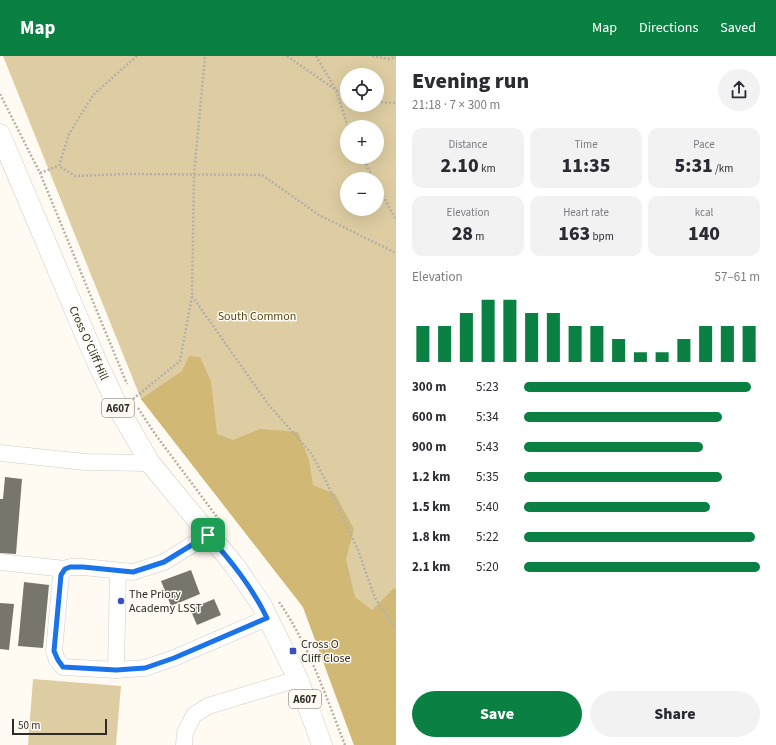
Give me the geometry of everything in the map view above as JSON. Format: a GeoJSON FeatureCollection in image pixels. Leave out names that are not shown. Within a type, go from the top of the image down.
{"type":"FeatureCollection","features":[{"type":"Feature","properties":{"kind":"main road","name":"Cross O'Cliff Hill"},"geometry":{"type":"LineString","coordinates":[[0,134],[95,358],[121,413],[150,463],[235,566],[261,604],[298,679],[322,745]]}},
{"type":"Feature","properties":{"kind":"street"},"geometry":{"type":"LineString","coordinates":[[0,453],[85,462],[150,463]]}},
{"type":"Feature","properties":{"kind":"street"},"geometry":{"type":"LineString","coordinates":[[0,562],[65,569],[70,567],[83,567],[133,572],[164,562],[208,535]]}},
{"type":"Feature","properties":{"kind":"street"},"geometry":{"type":"LineString","coordinates":[[65,569],[61,575],[54,651],[63,667],[116,670],[145,668],[174,658],[267,618]]}},
{"type":"Feature","properties":{"kind":"street"},"geometry":{"type":"LineString","coordinates":[[116,670],[118,571]]}},
{"type":"Feature","properties":{"kind":"street"},"geometry":{"type":"LineString","coordinates":[[184,745],[185,733],[194,715],[208,706],[298,679]]}},
{"type":"Feature","properties":{"kind":"path"},"geometry":{"type":"LineString","coordinates":[[59,166],[69,134],[93,95],[137,56]]}},
{"type":"Feature","properties":{"kind":"path"},"geometry":{"type":"LineString","coordinates":[[130,392],[133,399],[180,361],[192,296],[194,175],[205,56]]}},
{"type":"Feature","properties":{"kind":"path"},"geometry":{"type":"LineString","coordinates":[[287,56],[340,92]]}},
{"type":"Feature","properties":{"kind":"path"},"geometry":{"type":"LineString","coordinates":[[316,56],[336,90],[346,120]]}},
{"type":"Feature","properties":{"kind":"path"},"geometry":{"type":"LineString","coordinates":[[372,56],[388,59],[396,57]]}},
{"type":"Feature","properties":{"kind":"path"},"geometry":{"type":"LineString","coordinates":[[0,94],[40,173],[127,384]]}},
{"type":"Feature","properties":{"kind":"path"},"geometry":{"type":"LineString","coordinates":[[384,102],[396,103]]}},
{"type":"Feature","properties":{"kind":"path"},"geometry":{"type":"LineString","coordinates":[[40,173],[59,166]]}},
{"type":"Feature","properties":{"kind":"path"},"geometry":{"type":"LineString","coordinates":[[59,166],[75,176],[127,174],[262,175],[319,214],[396,252]]}},
{"type":"Feature","properties":{"kind":"path"},"geometry":{"type":"LineString","coordinates":[[384,198],[396,220]]}},
{"type":"Feature","properties":{"kind":"path"},"geometry":{"type":"LineString","coordinates":[[192,296],[268,404],[311,454],[358,550],[375,598],[396,629]]}},
{"type":"Feature","properties":{"kind":"green space","name":"South Common"},"geometry":{"type":"Polygon","coordinates":[[[3,56],[396,56],[396,745],[354,745],[303,607],[141,399],[3,56]]]}},
{"type":"Feature","properties":{"kind":"green space"},"geometry":{"type":"Polygon","coordinates":[[[33,679],[121,686],[116,745],[28,745],[33,679]]]}},
{"type":"Feature","properties":{"kind":"shaded area"},"geometry":{"type":"Polygon","coordinates":[[[189,356],[200,357],[211,381],[217,434],[233,440],[260,429],[298,432],[309,460],[313,485],[335,494],[354,529],[346,559],[355,597],[372,610],[394,588],[396,589],[396,745],[354,745],[303,607],[141,399],[182,371],[189,356]]]}},
{"type":"Feature","properties":{"kind":"building"},"geometry":{"type":"Polygon","coordinates":[[[5,477],[22,479],[16,554],[0,553],[0,499],[3,499],[5,477]]]}},
{"type":"Feature","properties":{"kind":"building"},"geometry":{"type":"Polygon","coordinates":[[[191,570],[200,594],[171,606],[161,581],[191,570]]]}},
{"type":"Feature","properties":{"kind":"building"},"geometry":{"type":"Polygon","coordinates":[[[24,582],[49,585],[43,648],[18,646],[24,582]]]}},
{"type":"Feature","properties":{"kind":"building"},"geometry":{"type":"Polygon","coordinates":[[[214,599],[221,615],[197,625],[190,609],[214,599]]]}},
{"type":"Feature","properties":{"kind":"building"},"geometry":{"type":"Polygon","coordinates":[[[0,603],[14,604],[9,650],[0,649],[0,603]]]}},
{"type":"Feature","properties":{"kind":"place","name":"The Priory Academy LSST"},"geometry":{"type":"Point","coordinates":[121,601]}},
{"type":"Feature","properties":{"kind":"place","name":"Cross O Cliff Close"},"geometry":{"type":"Point","coordinates":[293,651]}},
{"type":"Feature","properties":{"kind":"route"},"geometry":{"type":"LineString","coordinates":[[208,535],[235,566],[261,604],[267,618],[174,658],[145,668],[116,670],[63,667],[54,651],[61,575],[65,569],[70,567],[83,567],[133,572],[164,562],[208,535]]}}]}
